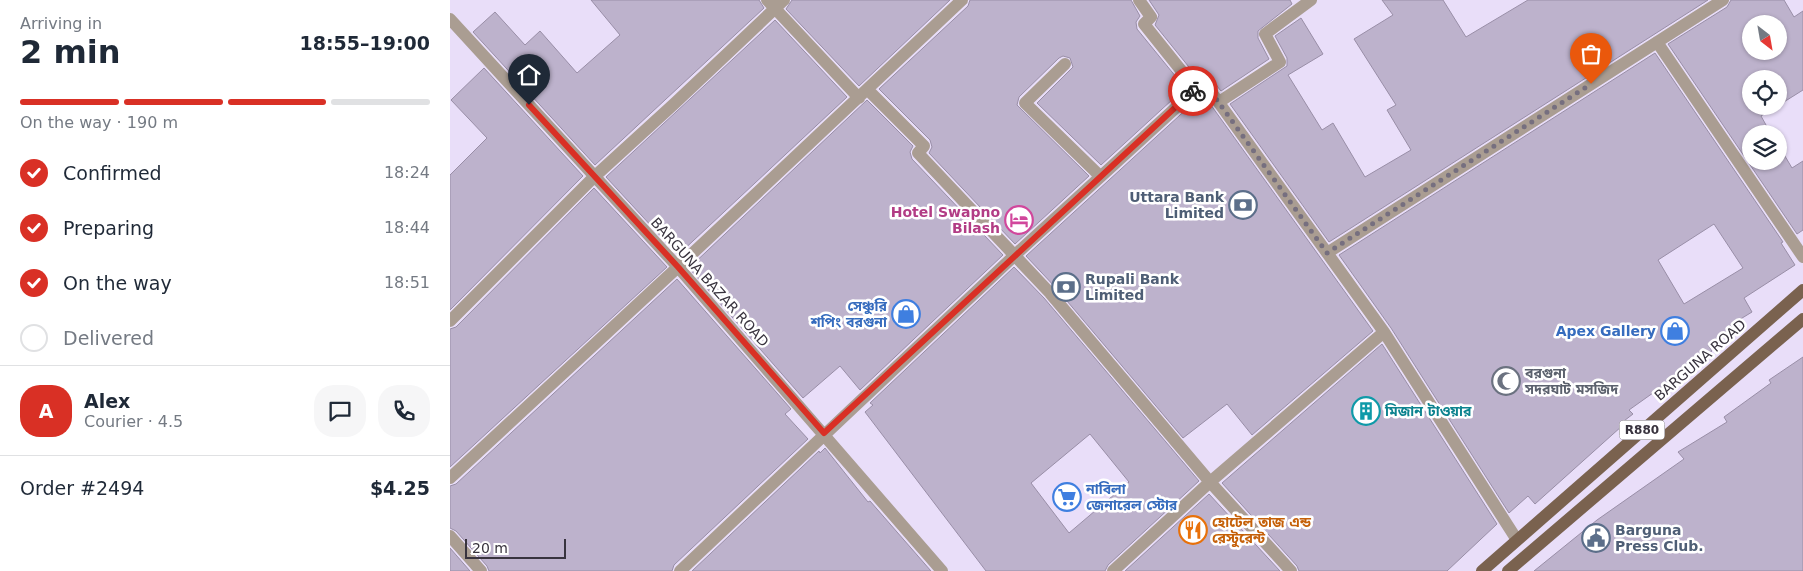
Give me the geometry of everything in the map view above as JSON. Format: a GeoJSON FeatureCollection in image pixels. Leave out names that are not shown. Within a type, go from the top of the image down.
{"type":"FeatureCollection","features":[{"type":"Feature","properties":{"kind":"main road","name":"BARGUNA ROAD"},"geometry":{"type":"LineString","coordinates":[[1482,571],[1803,290]]}},
{"type":"Feature","properties":{"kind":"main road","name":"R880"},"geometry":{"type":"LineString","coordinates":[[1508,571],[1803,319]]}},
{"type":"Feature","properties":{"kind":"street"},"geometry":{"type":"LineString","coordinates":[[450,478],[962,0]]}},
{"type":"Feature","properties":{"kind":"street"},"geometry":{"type":"LineString","coordinates":[[1139,0],[1151,17],[1144,24],[1196,89]]}},
{"type":"Feature","properties":{"kind":"street"},"geometry":{"type":"LineString","coordinates":[[1219,102],[1280,62],[1265,34],[1311,0]]}},
{"type":"Feature","properties":{"kind":"street"},"geometry":{"type":"LineString","coordinates":[[1327,253],[1723,0]]}},
{"type":"Feature","properties":{"kind":"street"},"geometry":{"type":"LineString","coordinates":[[450,321],[594,177],[674,104],[775,3],[863,94],[924,146],[918,152],[1014,255],[1210,482],[1291,571]]}},
{"type":"Feature","properties":{"kind":"street","name":"BARGUNA BAZAR ROAD"},"geometry":{"type":"LineString","coordinates":[[450,19],[678,267],[942,571]]}},
{"type":"Feature","properties":{"kind":"street"},"geometry":{"type":"LineString","coordinates":[[1657,42],[1803,257]]}},
{"type":"Feature","properties":{"kind":"street"},"geometry":{"type":"LineString","coordinates":[[1065,64],[1024,103],[1100,176]]}},
{"type":"Feature","properties":{"kind":"street"},"geometry":{"type":"LineString","coordinates":[[680,571],[1014,255],[1204,82],[1384,332],[1517,540]]}},
{"type":"Feature","properties":{"kind":"street"},"geometry":{"type":"LineString","coordinates":[[1113,571],[1210,482],[1384,332]]}},
{"type":"Feature","properties":{"kind":"street"},"geometry":{"type":"LineString","coordinates":[[450,536],[481,571]]}},
{"type":"Feature","properties":{"kind":"building"},"geometry":{"type":"Polygon","coordinates":[[[591,0],[759,0],[764,8],[595,165],[473,32],[495,12],[525,45],[540,31],[577,73],[620,35],[591,0]]]}},
{"type":"Feature","properties":{"kind":"building"},"geometry":{"type":"Polygon","coordinates":[[[792,0],[950,0],[859,86],[786,9],[792,0]]]}},
{"type":"Feature","properties":{"kind":"building"},"geometry":{"type":"Polygon","coordinates":[[[970,0],[1131,0],[1140,16],[1136,22],[1137,29],[1185,88],[1101,165],[1037,103],[1073,67],[1070,58],[1063,56],[1059,58],[1019,97],[1017,105],[1089,176],[1015,244],[929,153],[932,147],[930,140],[879,89],[968,6],[970,0]]]}},
{"type":"Feature","properties":{"kind":"building"},"geometry":{"type":"Polygon","coordinates":[[[1149,0],[1290,0],[1292,4],[1258,31],[1258,38],[1269,59],[1221,91],[1208,75],[1202,74],[1197,77],[1155,25],[1159,15],[1149,0]]]}},
{"type":"Feature","properties":{"kind":"building"},"geometry":{"type":"Polygon","coordinates":[[[1382,0],[1443,0],[1466,37],[1528,0],[1708,0],[1329,242],[1230,104],[1287,66],[1287,58],[1275,36],[1301,18],[1323,54],[1288,75],[1322,130],[1333,123],[1365,177],[1411,150],[1387,110],[1396,105],[1354,39],[1393,15],[1382,0]]]}},
{"type":"Feature","properties":{"kind":"building"},"geometry":{"type":"Polygon","coordinates":[[[1731,0],[1784,0],[1794,17],[1803,11],[1803,90],[1787,100],[1787,70],[1742,70],[1742,115],[1762,115],[1761,116],[1766,125],[1742,125],[1742,153],[1668,44],[1727,7],[1731,0]]]}},
{"type":"Feature","properties":{"kind":"building"},"geometry":{"type":"Polygon","coordinates":[[[775,20],[847,97],[678,255],[606,177],[775,20]]]}},
{"type":"Feature","properties":{"kind":"building"},"geometry":{"type":"Polygon","coordinates":[[[1655,53],[1783,242],[1781,243],[1795,265],[1744,298],[1752,312],[1734,323],[1736,327],[1708,345],[1712,351],[1629,410],[1633,414],[1620,424],[1622,426],[1535,504],[1528,496],[1509,513],[1391,328],[1339,255],[1655,53]],[[1714,224],[1658,260],[1684,304],[1743,268],[1714,224]]]}},
{"type":"Feature","properties":{"kind":"building"},"geometry":{"type":"Polygon","coordinates":[[[484,68],[583,176],[450,310],[450,175],[487,138],[451,100],[484,68]]]}},
{"type":"Feature","properties":{"kind":"building"},"geometry":{"type":"Polygon","coordinates":[[[1203,94],[1373,331],[1252,435],[1227,404],[1183,438],[1056,288],[1026,256],[1203,94]]]}},
{"type":"Feature","properties":{"kind":"building"},"geometry":{"type":"Polygon","coordinates":[[[867,100],[913,146],[910,152],[912,159],[1003,255],[860,390],[840,366],[803,398],[689,268],[867,100]]]}},
{"type":"Feature","properties":{"kind":"building"},"geometry":{"type":"Polygon","coordinates":[[[1787,160],[1792,168],[1803,161],[1803,230],[1797,234],[1754,170],[1787,170],[1787,160]]]}},
{"type":"Feature","properties":{"kind":"building"},"geometry":{"type":"Polygon","coordinates":[[[594,188],[667,267],[450,467],[450,329],[456,327],[594,188]]]}},
{"type":"Feature","properties":{"kind":"building"},"geometry":{"type":"Polygon","coordinates":[[[1014,267],[1044,298],[1199,481],[1108,565],[1105,571],[986,571],[865,412],[873,405],[870,403],[1014,267]],[[1090,434],[1031,483],[1069,533],[1129,482],[1090,434]]]}},
{"type":"Feature","properties":{"kind":"building"},"geometry":{"type":"Polygon","coordinates":[[[677,279],[791,409],[785,414],[808,439],[674,565],[672,571],[489,571],[487,566],[456,531],[450,528],[450,486],[456,484],[677,279]]]}},
{"type":"Feature","properties":{"kind":"building","name":"মিজান টাওয়ার"},"geometry":{"type":"Polygon","coordinates":[[[1382,344],[1497,524],[1447,571],[1299,571],[1297,566],[1222,483],[1382,344]]]}},
{"type":"Feature","properties":{"kind":"building"},"geometry":{"type":"Polygon","coordinates":[[[1803,357],[1803,571],[1534,571],[1597,520],[1684,459],[1678,452],[1727,422],[1724,417],[1771,383],[1769,380],[1803,357]]]}},
{"type":"Feature","properties":{"kind":"building"},"geometry":{"type":"Polygon","coordinates":[[[825,448],[868,502],[870,501],[931,571],[692,571],[819,451],[820,453],[825,448]]]}},
{"type":"Feature","properties":{"kind":"building"},"geometry":{"type":"Polygon","coordinates":[[[1209,494],[1280,571],[1125,571],[1209,494]]]}},
{"type":"Feature","properties":{"kind":"building"},"geometry":{"type":"Polygon","coordinates":[[[450,548],[470,571],[450,571],[450,548]]]}},
{"type":"Feature","properties":{"kind":"way so far"},"geometry":{"type":"LineString","coordinates":[[1193,91],[1204,82],[1327,253],[1591,84]]}},
{"type":"Feature","properties":{"kind":"place","name":"Uttara Bank Limited"},"geometry":{"type":"Point","coordinates":[1243,205]}},
{"type":"Feature","properties":{"kind":"place","name":"Hotel Swapno Bilash"},"geometry":{"type":"Point","coordinates":[1019,220]}},
{"type":"Feature","properties":{"kind":"place","name":"Rupali Bank Limited"},"geometry":{"type":"Point","coordinates":[1066,287]}},
{"type":"Feature","properties":{"kind":"place","name":"সেঞ্চুরি শপিং বরগুনা"},"geometry":{"type":"Point","coordinates":[906,314]}},
{"type":"Feature","properties":{"kind":"place","name":"Apex Gallery"},"geometry":{"type":"Point","coordinates":[1675,331]}},
{"type":"Feature","properties":{"kind":"place","name":"বরগুনা সদরঘাট মসজিদ"},"geometry":{"type":"Point","coordinates":[1506,381]}},
{"type":"Feature","properties":{"kind":"place","name":"মিজান টাওয়ার"},"geometry":{"type":"Point","coordinates":[1366,411]}},
{"type":"Feature","properties":{"kind":"place","name":"নাবিলা জেনারেল স্টোর"},"geometry":{"type":"Point","coordinates":[1067,497]}},
{"type":"Feature","properties":{"kind":"place","name":"হোটেল তাজ এন্ড রেস্টুরেন্ট"},"geometry":{"type":"Point","coordinates":[1193,530]}},
{"type":"Feature","properties":{"kind":"place","name":"Barguna Press Club."},"geometry":{"type":"Point","coordinates":[1596,538]}},
{"type":"Feature","properties":{"kind":"route"},"geometry":{"type":"LineString","coordinates":[[529,105],[678,267],[824,433],[1193,91]]}}]}
